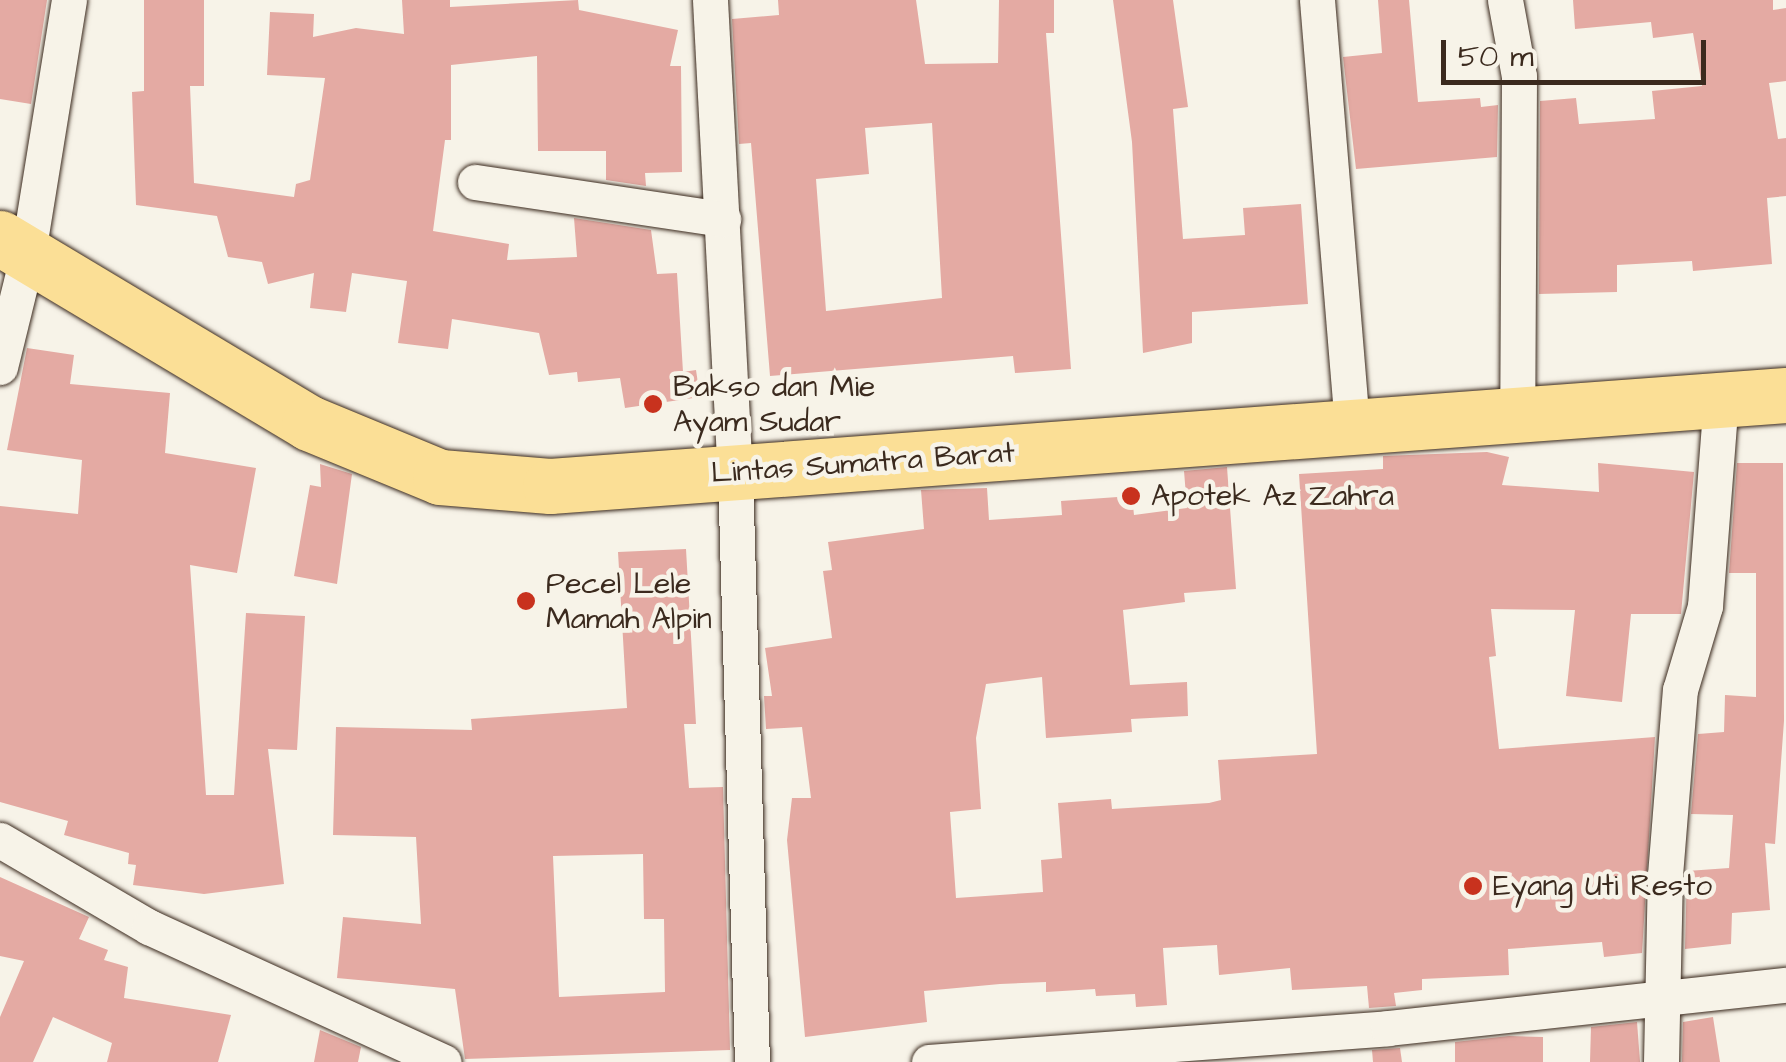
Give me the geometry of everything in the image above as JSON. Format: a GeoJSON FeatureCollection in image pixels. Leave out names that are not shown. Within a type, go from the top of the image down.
{"type":"FeatureCollection","features":[{"type":"Feature","properties":{"kind":"highway","name":"Lintas Sumatra Barat"},"geometry":{"type":"LineString","coordinates":[[14,245],[309,423],[440,477],[550,486],[1352,424],[1517,416],[1721,396],[1786,395]]}},
{"type":"Feature","properties":{"kind":"street"},"geometry":{"type":"LineString","coordinates":[[0,367],[14,245],[68,0]]}},
{"type":"Feature","properties":{"kind":"street"},"geometry":{"type":"LineString","coordinates":[[710,0],[735,474],[752,1062]]}},
{"type":"Feature","properties":{"kind":"street"},"geometry":{"type":"LineString","coordinates":[[1317,0],[1352,424]]}},
{"type":"Feature","properties":{"kind":"street"},"geometry":{"type":"LineString","coordinates":[[1505,0],[1519,76],[1517,416]]}},
{"type":"Feature","properties":{"kind":"street"},"geometry":{"type":"LineString","coordinates":[[474,182],[723,219]]}},
{"type":"Feature","properties":{"kind":"street"},"geometry":{"type":"LineString","coordinates":[[1661,1062],[1666,994],[1665,875],[1680,690],[1706,606],[1721,396]]}},
{"type":"Feature","properties":{"kind":"street"},"geometry":{"type":"LineString","coordinates":[[0,840],[150,928],[444,1062]]}},
{"type":"Feature","properties":{"kind":"street"},"geometry":{"type":"LineString","coordinates":[[929,1062],[1388,1028],[1666,994],[1786,985]]}},
{"type":"Feature","properties":{"kind":"building"},"geometry":{"type":"Polygon","coordinates":[[[0,0],[47,0],[31,104],[0,99],[0,0]]]}},
{"type":"Feature","properties":{"kind":"building"},"geometry":{"type":"Polygon","coordinates":[[[144,0],[204,0],[204,86],[190,86],[194,183],[294,197],[296,184],[310,180],[325,78],[267,75],[270,12],[314,14],[313,37],[356,28],[404,34],[402,0],[450,0],[450,7],[578,0],[579,10],[678,30],[670,66],[681,66],[682,172],[645,173],[646,186],[606,180],[606,151],[538,151],[537,56],[451,65],[451,140],[445,140],[433,231],[509,244],[507,260],[577,257],[574,218],[651,230],[657,274],[677,273],[683,372],[696,370],[700,397],[625,408],[620,378],[578,382],[577,372],[549,375],[539,333],[452,319],[448,349],[398,343],[407,281],[352,273],[346,312],[310,308],[314,273],[268,284],[262,262],[228,257],[217,216],[136,205],[132,92],[144,91],[144,0]]]}},
{"type":"Feature","properties":{"kind":"building"},"geometry":{"type":"Polygon","coordinates":[[[778,0],[916,0],[925,64],[998,63],[999,0],[1054,0],[1054,33],[1046,33],[1071,369],[1015,373],[1013,356],[770,376],[751,143],[739,144],[732,19],[779,15],[778,0]],[[932,123],[865,128],[869,174],[816,179],[826,311],[942,298],[932,123]]]}},
{"type":"Feature","properties":{"kind":"building"},"geometry":{"type":"Polygon","coordinates":[[[1113,0],[1173,0],[1188,107],[1173,109],[1183,239],[1245,235],[1243,208],[1301,204],[1308,304],[1192,312],[1192,343],[1143,353],[1132,142],[1113,0]]]}},
{"type":"Feature","properties":{"kind":"building"},"geometry":{"type":"Polygon","coordinates":[[[1378,0],[1409,0],[1418,102],[1480,98],[1481,107],[1498,105],[1497,157],[1356,169],[1343,57],[1382,53],[1378,0]]]}},
{"type":"Feature","properties":{"kind":"building"},"geometry":{"type":"Polygon","coordinates":[[[1573,0],[1773,0],[1773,10],[1786,8],[1786,81],[1769,83],[1778,139],[1786,138],[1786,196],[1767,198],[1772,264],[1693,271],[1692,261],[1617,265],[1617,292],[1539,294],[1540,101],[1576,98],[1579,124],[1655,119],[1652,91],[1702,86],[1693,33],[1653,38],[1651,22],[1575,29],[1573,0]]]}},
{"type":"Feature","properties":{"kind":"building"},"geometry":{"type":"Polygon","coordinates":[[[27,348],[74,355],[70,384],[170,393],[165,453],[256,468],[237,573],[190,565],[206,795],[234,795],[246,613],[305,616],[297,750],[268,749],[284,884],[204,894],[133,885],[136,865],[128,864],[129,853],[64,835],[68,821],[0,802],[0,506],[78,514],[82,460],[7,450],[27,348]]]}},
{"type":"Feature","properties":{"kind":"building"},"geometry":{"type":"Polygon","coordinates":[[[1487,452],[1509,457],[1502,485],[1599,492],[1598,463],[1694,472],[1681,614],[1631,614],[1622,702],[1566,696],[1575,610],[1491,609],[1496,656],[1489,657],[1499,749],[1655,737],[1642,953],[1604,957],[1602,942],[1508,949],[1509,975],[1422,979],[1422,990],[1394,993],[1396,1006],[1369,1008],[1367,986],[1292,990],[1290,968],[1219,975],[1217,945],[1163,948],[1167,1005],[1136,1007],[1135,994],[1096,996],[1095,989],[1046,992],[1046,982],[1000,984],[924,991],[927,1022],[805,1037],[787,840],[792,798],[811,798],[802,727],[766,729],[764,696],[772,696],[765,648],[832,638],[823,571],[832,570],[828,542],[924,529],[921,490],[987,488],[989,520],[1062,515],[1061,501],[1132,496],[1134,515],[1187,508],[1184,471],[1227,467],[1236,589],[1184,593],[1185,602],[1123,610],[1130,685],[1187,682],[1188,716],[1131,719],[1132,732],[1046,738],[1042,677],[986,684],[976,738],[981,809],[950,812],[956,898],[1043,892],[1041,860],[1062,858],[1058,803],[1111,799],[1112,809],[1209,803],[1221,800],[1218,760],[1317,754],[1299,474],[1383,469],[1383,456],[1487,452]]]}},
{"type":"Feature","properties":{"kind":"building"},"geometry":{"type":"Polygon","coordinates":[[[1737,463],[1783,463],[1784,721],[1775,844],[1765,843],[1770,910],[1732,913],[1731,944],[1685,949],[1687,871],[1729,868],[1733,815],[1691,814],[1698,734],[1724,732],[1725,695],[1756,697],[1756,573],[1729,573],[1737,463]]]}},
{"type":"Feature","properties":{"kind":"building"},"geometry":{"type":"Polygon","coordinates":[[[320,464],[352,474],[337,584],[294,576],[310,485],[321,487],[320,464]]]}},
{"type":"Feature","properties":{"kind":"building"},"geometry":{"type":"Polygon","coordinates":[[[686,549],[696,724],[684,724],[689,788],[723,787],[730,1050],[465,1059],[455,989],[337,978],[343,917],[421,924],[416,837],[333,835],[336,727],[472,730],[471,719],[627,708],[618,552],[686,549]],[[643,854],[553,856],[559,997],[665,992],[664,919],[644,919],[643,854]]]}},
{"type":"Feature","properties":{"kind":"building"},"geometry":{"type":"Polygon","coordinates":[[[0,877],[89,917],[79,939],[108,950],[104,960],[128,967],[124,998],[231,1015],[218,1062],[107,1062],[112,1043],[53,1017],[33,1062],[0,1062],[0,1017],[24,961],[0,956],[0,877]]]}},
{"type":"Feature","properties":{"kind":"building"},"geometry":{"type":"Polygon","coordinates":[[[1713,1017],[1720,1062],[1682,1062],[1683,1022],[1713,1017]]]}},
{"type":"Feature","properties":{"kind":"building"},"geometry":{"type":"Polygon","coordinates":[[[1637,1022],[1640,1062],[1590,1062],[1591,1027],[1637,1022]]]}},
{"type":"Feature","properties":{"kind":"building"},"geometry":{"type":"Polygon","coordinates":[[[320,1030],[361,1047],[358,1062],[314,1062],[320,1030]]]}},
{"type":"Feature","properties":{"kind":"building"},"geometry":{"type":"Polygon","coordinates":[[[1543,1037],[1543,1062],[1455,1062],[1455,1042],[1543,1037]]]}},
{"type":"Feature","properties":{"kind":"building"},"geometry":{"type":"Polygon","coordinates":[[[1400,1048],[1402,1062],[1373,1062],[1372,1050],[1400,1048]]]}},
{"type":"Feature","properties":{"kind":"place","name":"Bakso dan Mie Ayam Sudar"},"geometry":{"type":"Point","coordinates":[653,404]}},
{"type":"Feature","properties":{"kind":"place","name":"Apotek Az Zahra"},"geometry":{"type":"Point","coordinates":[1131,496]}},
{"type":"Feature","properties":{"kind":"place","name":"Pecel Lele Mamah Alpin"},"geometry":{"type":"Point","coordinates":[526,601]}},
{"type":"Feature","properties":{"kind":"place","name":"Eyang Uti Resto"},"geometry":{"type":"Point","coordinates":[1473,886]}}]}
